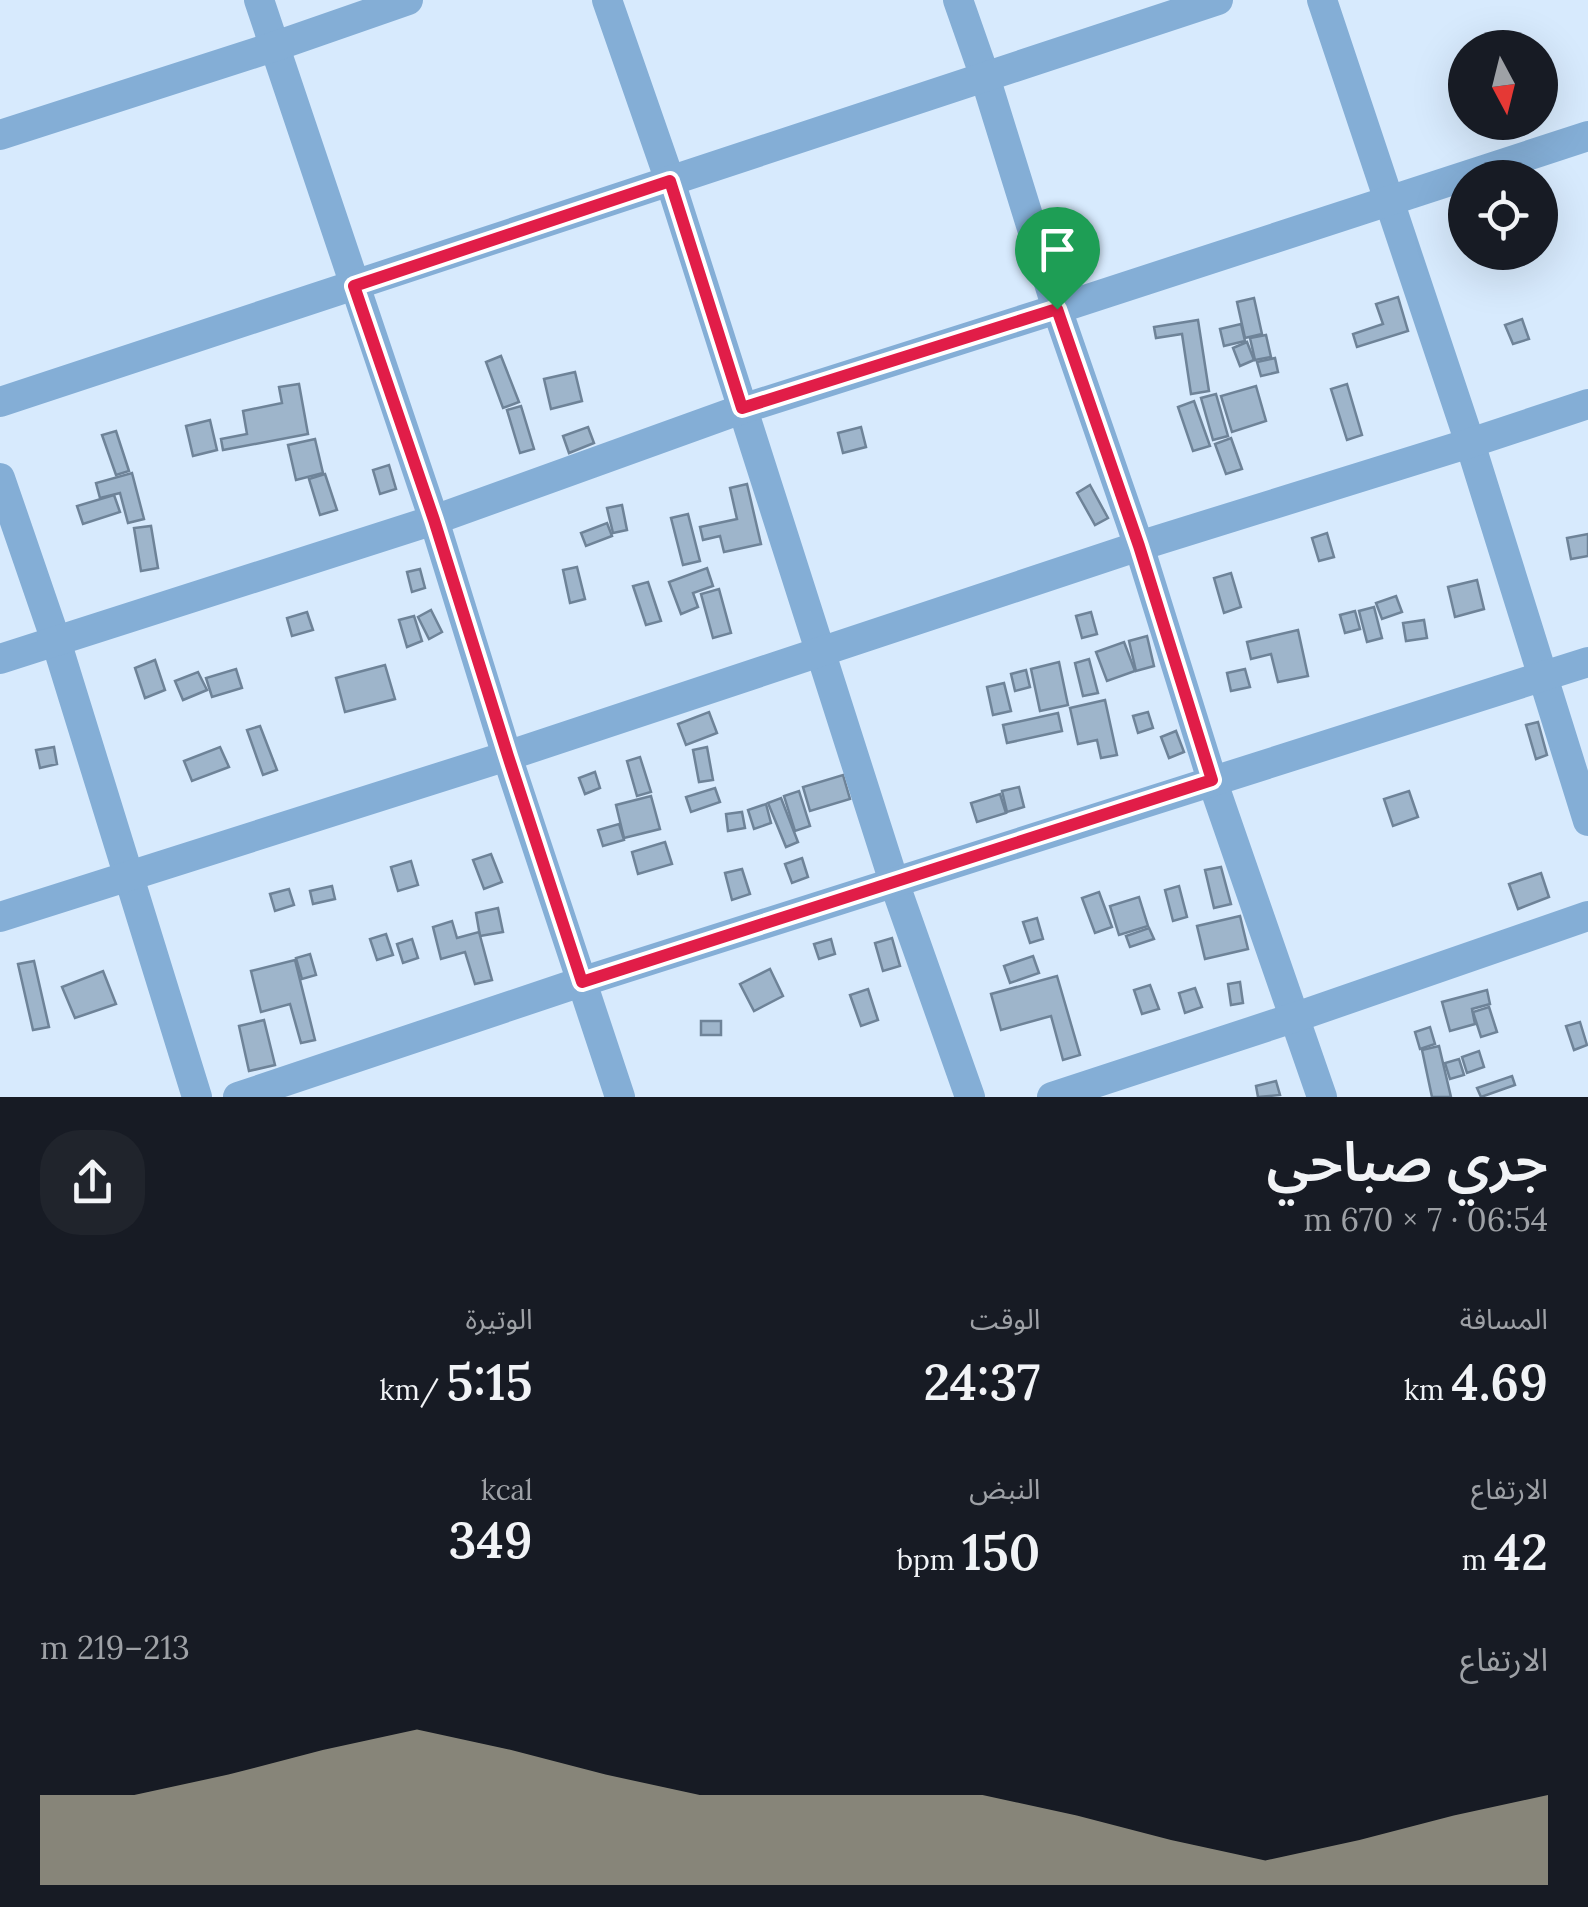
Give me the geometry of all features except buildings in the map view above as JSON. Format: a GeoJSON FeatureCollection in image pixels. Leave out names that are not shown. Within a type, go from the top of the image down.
{"type":"FeatureCollection","features":[{"type":"Feature","properties":{"kind":"street"},"geometry":{"type":"LineString","coordinates":[[259,0],[434,520],[620,1097]]}},
{"type":"Feature","properties":{"kind":"street"},"geometry":{"type":"LineString","coordinates":[[0,135],[408,0]]}},
{"type":"Feature","properties":{"kind":"street"},"geometry":{"type":"LineString","coordinates":[[607,0],[670,181],[894,882],[970,1097]]}},
{"type":"Feature","properties":{"kind":"street"},"geometry":{"type":"LineString","coordinates":[[958,0],[1057,309],[1139,546],[1212,780],[1322,1097]]}},
{"type":"Feature","properties":{"kind":"street"},"geometry":{"type":"LineString","coordinates":[[0,402],[1218,0]]}},
{"type":"Feature","properties":{"kind":"street"},"geometry":{"type":"LineString","coordinates":[[1322,0],[1470,444],[1588,822]]}},
{"type":"Feature","properties":{"kind":"street"},"geometry":{"type":"LineString","coordinates":[[0,660],[434,520],[742,408],[1588,136]]}},
{"type":"Feature","properties":{"kind":"street"},"geometry":{"type":"LineString","coordinates":[[0,917],[1588,404]]}},
{"type":"Feature","properties":{"kind":"street"},"geometry":{"type":"LineString","coordinates":[[0,478],[56,641],[197,1097]]}},
{"type":"Feature","properties":{"kind":"street"},"geometry":{"type":"LineString","coordinates":[[238,1097],[582,982],[1588,662]]}},
{"type":"Feature","properties":{"kind":"street"},"geometry":{"type":"LineString","coordinates":[[1052,1097],[1588,916]]}},
{"type":"Feature","properties":{"kind":"route"},"geometry":{"type":"LineString","coordinates":[[670,181],[742,408],[1057,309],[1139,546],[1212,780],[582,982],[434,520],[354,286],[670,181]]}}]}
